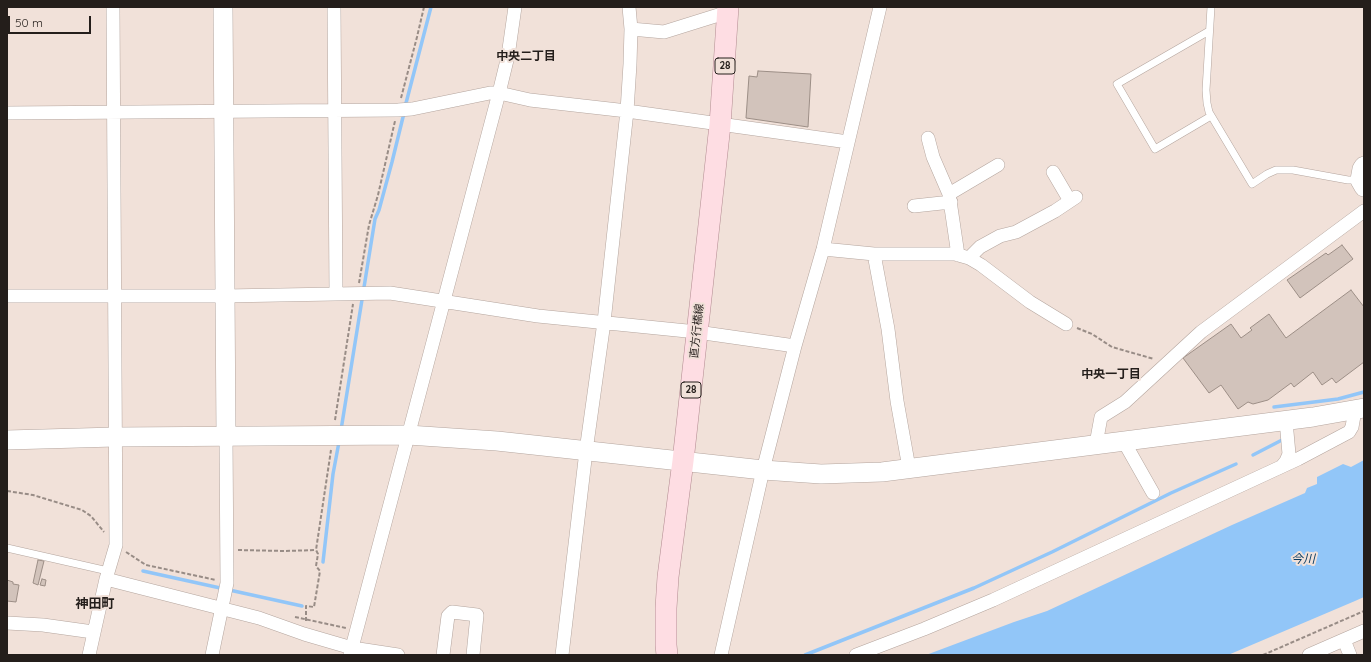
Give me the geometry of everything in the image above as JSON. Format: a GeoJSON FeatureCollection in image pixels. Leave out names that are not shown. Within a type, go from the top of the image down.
{"type":"FeatureCollection","features":[{"type":"Feature","properties":{"kind":"main road","name":"直方行橋線"},"geometry":{"type":"LineString","coordinates":[[667,655],[666,608],[668,577],[683,461],[720,124],[728,9]]}},
{"type":"Feature","properties":{"kind":"street"},"geometry":{"type":"LineString","coordinates":[[89,655],[93,632],[116,545],[113,7]]}},
{"type":"Feature","properties":{"kind":"street"},"geometry":{"type":"LineString","coordinates":[[212,655],[227,583],[223,7]]}},
{"type":"Feature","properties":{"kind":"street"},"geometry":{"type":"LineString","coordinates":[[336,294],[335,110],[338,7]]}},
{"type":"Feature","properties":{"kind":"street"},"geometry":{"type":"LineString","coordinates":[[351,652],[499,93],[508,56],[514,7]]}},
{"type":"Feature","properties":{"kind":"street"},"geometry":{"type":"LineString","coordinates":[[562,655],[586,451],[604,322],[627,111],[630,64],[629,7]]}},
{"type":"Feature","properties":{"kind":"street"},"geometry":{"type":"LineString","coordinates":[[721,655],[763,470],[795,346],[823,249],[880,7]]}},
{"type":"Feature","properties":{"kind":"street"},"geometry":{"type":"LineString","coordinates":[[630,29],[664,32],[728,9]]}},
{"type":"Feature","properties":{"kind":"street"},"geometry":{"type":"LineString","coordinates":[[7,113],[398,110],[412,109],[490,93],[499,93],[530,100],[627,111],[848,142]]}},
{"type":"Feature","properties":{"kind":"street"},"geometry":{"type":"LineString","coordinates":[[928,138],[933,158],[950,198],[964,257]]}},
{"type":"Feature","properties":{"kind":"street"},"geometry":{"type":"LineString","coordinates":[[914,206],[950,198],[998,165]]}},
{"type":"Feature","properties":{"kind":"street"},"geometry":{"type":"LineString","coordinates":[[964,257],[1000,236],[1016,232],[1055,211],[1073,199],[1053,172]]}},
{"type":"Feature","properties":{"kind":"street"},"geometry":{"type":"LineString","coordinates":[[1096,444],[1101,417],[1125,402],[1201,332],[1364,211]]}},
{"type":"Feature","properties":{"kind":"street"},"geometry":{"type":"LineString","coordinates":[[823,249],[874,254],[964,257],[981,265],[1030,302],[1066,324]]}},
{"type":"Feature","properties":{"kind":"street"},"geometry":{"type":"LineString","coordinates":[[874,254],[888,329],[896,394],[909,468]]}},
{"type":"Feature","properties":{"kind":"street"},"geometry":{"type":"LineString","coordinates":[[7,296],[225,296],[390,293],[538,316],[697,332],[795,346]]}},
{"type":"Feature","properties":{"kind":"street"},"geometry":{"type":"LineString","coordinates":[[7,440],[115,437],[408,435],[497,440],[763,470],[822,474],[882,472],[1123,440],[1286,421],[1360,409]]}},
{"type":"Feature","properties":{"kind":"street"},"geometry":{"type":"LineString","coordinates":[[856,655],[974,608],[1298,459],[1349,432],[1360,409]]}},
{"type":"Feature","properties":{"kind":"street"},"geometry":{"type":"LineString","coordinates":[[1282,466],[1289,454],[1286,421]]}},
{"type":"Feature","properties":{"kind":"street"},"geometry":{"type":"LineString","coordinates":[[1123,440],[1154,493]]}},
{"type":"Feature","properties":{"kind":"street"},"geometry":{"type":"LineString","coordinates":[[107,575],[222,609],[260,618],[351,652],[398,655]]}},
{"type":"Feature","properties":{"kind":"street"},"geometry":{"type":"LineString","coordinates":[[444,655],[448,616],[452,612],[477,615],[473,655]]}},
{"type":"Feature","properties":{"kind":"street"},"geometry":{"type":"LineString","coordinates":[[7,623],[43,625],[93,632]]}},
{"type":"Feature","properties":{"kind":"street"},"geometry":{"type":"LineString","coordinates":[[1309,655],[1364,631]]}},
{"type":"Feature","properties":{"kind":"street"},"geometry":{"type":"LineString","coordinates":[[1344,640],[1350,655]]}},
{"type":"Feature","properties":{"kind":"lane"},"geometry":{"type":"LineString","coordinates":[[1211,7],[1206,103],[1211,116],[1252,184],[1276,170],[1292,170],[1348,180],[1363,178]]}},
{"type":"Feature","properties":{"kind":"lane"},"geometry":{"type":"LineString","coordinates":[[1209,31],[1117,84],[1155,149],[1211,116]]}},
{"type":"Feature","properties":{"kind":"lane"},"geometry":{"type":"LineString","coordinates":[[7,548],[107,575]]}},
{"type":"Feature","properties":{"kind":"path"},"geometry":{"type":"LineString","coordinates":[[304,634],[306,623],[306,606],[314,607],[320,571],[316,566],[318,554],[316,550],[331,452],[332,435],[355,293],[359,282],[369,224],[382,181],[398,110],[418,37],[424,7]]}},
{"type":"Feature","properties":{"kind":"path"},"geometry":{"type":"LineString","coordinates":[[1066,324],[1092,334],[1112,347],[1166,363]]}},
{"type":"Feature","properties":{"kind":"path"},"geometry":{"type":"LineString","coordinates":[[227,550],[316,550]]}},
{"type":"Feature","properties":{"kind":"path"},"geometry":{"type":"LineString","coordinates":[[1263,655],[1364,611]]}},
{"type":"Feature","properties":{"kind":"water","name":"今川"},"geometry":{"type":"Polygon","coordinates":[[[1364,460],[1364,597],[1228,655],[926,655],[1047,611],[1232,525],[1305,493],[1307,488],[1317,484],[1317,477],[1343,464],[1351,467],[1364,460]]]}},
{"type":"Feature","properties":{"kind":"building"},"geometry":{"type":"Polygon","coordinates":[[[758,71],[811,74],[808,127],[746,118],[749,76],[757,77],[758,71]]]}},
{"type":"Feature","properties":{"kind":"building"},"geometry":{"type":"Polygon","coordinates":[[[1342,245],[1353,259],[1300,298],[1287,280],[1326,253],[1328,255],[1342,245]]]}},
{"type":"Feature","properties":{"kind":"building"},"geometry":{"type":"Polygon","coordinates":[[[1351,290],[1364,307],[1364,362],[1336,383],[1332,378],[1322,385],[1313,372],[1294,387],[1291,383],[1268,400],[1253,404],[1248,402],[1238,409],[1221,385],[1209,393],[1183,358],[1231,324],[1241,338],[1252,330],[1250,328],[1269,314],[1286,338],[1351,290]]]}},
{"type":"Feature","properties":{"kind":"building"},"geometry":{"type":"Polygon","coordinates":[[[38,560],[44,561],[38,585],[33,583],[38,560]]]}},
{"type":"Feature","properties":{"kind":"building"},"geometry":{"type":"Polygon","coordinates":[[[42,579],[46,580],[45,586],[40,585],[42,579]]]}},
{"type":"Feature","properties":{"kind":"building"},"geometry":{"type":"Polygon","coordinates":[[[7,580],[13,582],[13,584],[19,585],[16,602],[7,601],[7,580]]]}},
{"type":"Feature","properties":{"kind":"waterway"},"geometry":{"type":"LineString","coordinates":[[405,107],[431,7]]}},
{"type":"Feature","properties":{"kind":"waterway"},"geometry":{"type":"LineString","coordinates":[[341,430],[375,219],[379,210],[404,113]]}},
{"type":"Feature","properties":{"kind":"waterway"},"geometry":{"type":"LineString","coordinates":[[1274,407],[1338,399],[1364,392]]}},
{"type":"Feature","properties":{"kind":"waterway"},"geometry":{"type":"LineString","coordinates":[[1253,455],[1282,440]]}},
{"type":"Feature","properties":{"kind":"waterway"},"geometry":{"type":"LineString","coordinates":[[323,562],[333,474],[339,442]]}},
{"type":"Feature","properties":{"kind":"waterway"},"geometry":{"type":"LineString","coordinates":[[805,655],[974,588],[1052,552],[1171,493],[1236,464]]}},
{"type":"Feature","properties":{"kind":"waterway"},"geometry":{"type":"LineString","coordinates":[[143,571],[302,606]]}},
{"type":"Feature","properties":{"kind":"district","name":"中央二丁目"},"geometry":{"type":"Point","coordinates":[526,56]}},
{"type":"Feature","properties":{"kind":"district","name":"中央一丁目"},"geometry":{"type":"Point","coordinates":[1111,374]}},
{"type":"Feature","properties":{"kind":"district","name":"神田町"},"geometry":{"type":"Point","coordinates":[95,604]}}]}
